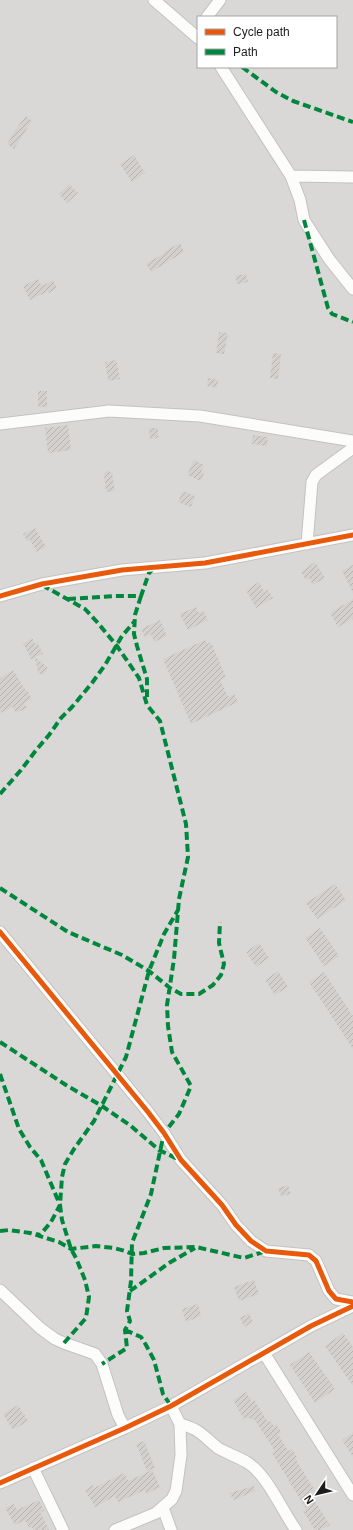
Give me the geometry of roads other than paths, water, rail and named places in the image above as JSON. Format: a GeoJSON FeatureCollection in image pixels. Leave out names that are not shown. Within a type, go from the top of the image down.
{"type":"FeatureCollection","features":[{"type":"Feature","properties":{"kind":"street"},"geometry":{"type":"LineString","coordinates":[[154,0],[197,33]]}},
{"type":"Feature","properties":{"kind":"street"},"geometry":{"type":"LineString","coordinates":[[208,16],[220,0]]}},
{"type":"Feature","properties":{"kind":"street"},"geometry":{"type":"LineString","coordinates":[[222,68],[292,176],[300,200],[304,220],[329,259],[353,289]]}},
{"type":"Feature","properties":{"kind":"street"},"geometry":{"type":"LineString","coordinates":[[292,176],[353,177]]}},
{"type":"Feature","properties":{"kind":"street"},"geometry":{"type":"LineString","coordinates":[[0,424],[109,411],[200,416],[353,440]]}},
{"type":"Feature","properties":{"kind":"street"},"geometry":{"type":"LineString","coordinates":[[307,544],[312,482],[316,475],[353,448]]}},
{"type":"Feature","properties":{"kind":"street"},"geometry":{"type":"LineString","coordinates":[[0,596],[42,584],[114,572],[155,567],[205,564],[353,534]]}},
{"type":"Feature","properties":{"kind":"street"},"geometry":{"type":"LineString","coordinates":[[0,932],[148,1112],[164,1133],[181,1160],[222,1205],[236,1226],[251,1241],[266,1251],[309,1255],[316,1261],[329,1292],[336,1299],[353,1302]]}},
{"type":"Feature","properties":{"kind":"street"},"geometry":{"type":"LineString","coordinates":[[0,1290],[40,1328],[55,1339],[95,1354],[102,1364],[118,1415],[125,1428]]}},
{"type":"Feature","properties":{"kind":"street"},"geometry":{"type":"LineString","coordinates":[[0,1483],[171,1406],[311,1326],[353,1306]]}},
{"type":"Feature","properties":{"kind":"street"},"geometry":{"type":"LineString","coordinates":[[264,1353],[353,1495]]}},
{"type":"Feature","properties":{"kind":"street"},"geometry":{"type":"LineString","coordinates":[[115,1530],[156,1513],[172,1499],[178,1480],[181,1455],[180,1424],[171,1406]]}},
{"type":"Feature","properties":{"kind":"street"},"geometry":{"type":"LineString","coordinates":[[180,1424],[192,1427],[218,1448],[253,1467],[272,1490],[296,1530]]}},
{"type":"Feature","properties":{"kind":"street"},"geometry":{"type":"LineString","coordinates":[[33,1468],[63,1530]]}},
{"type":"Feature","properties":{"kind":"street"},"geometry":{"type":"LineString","coordinates":[[163,1508],[171,1530]]}}]}
